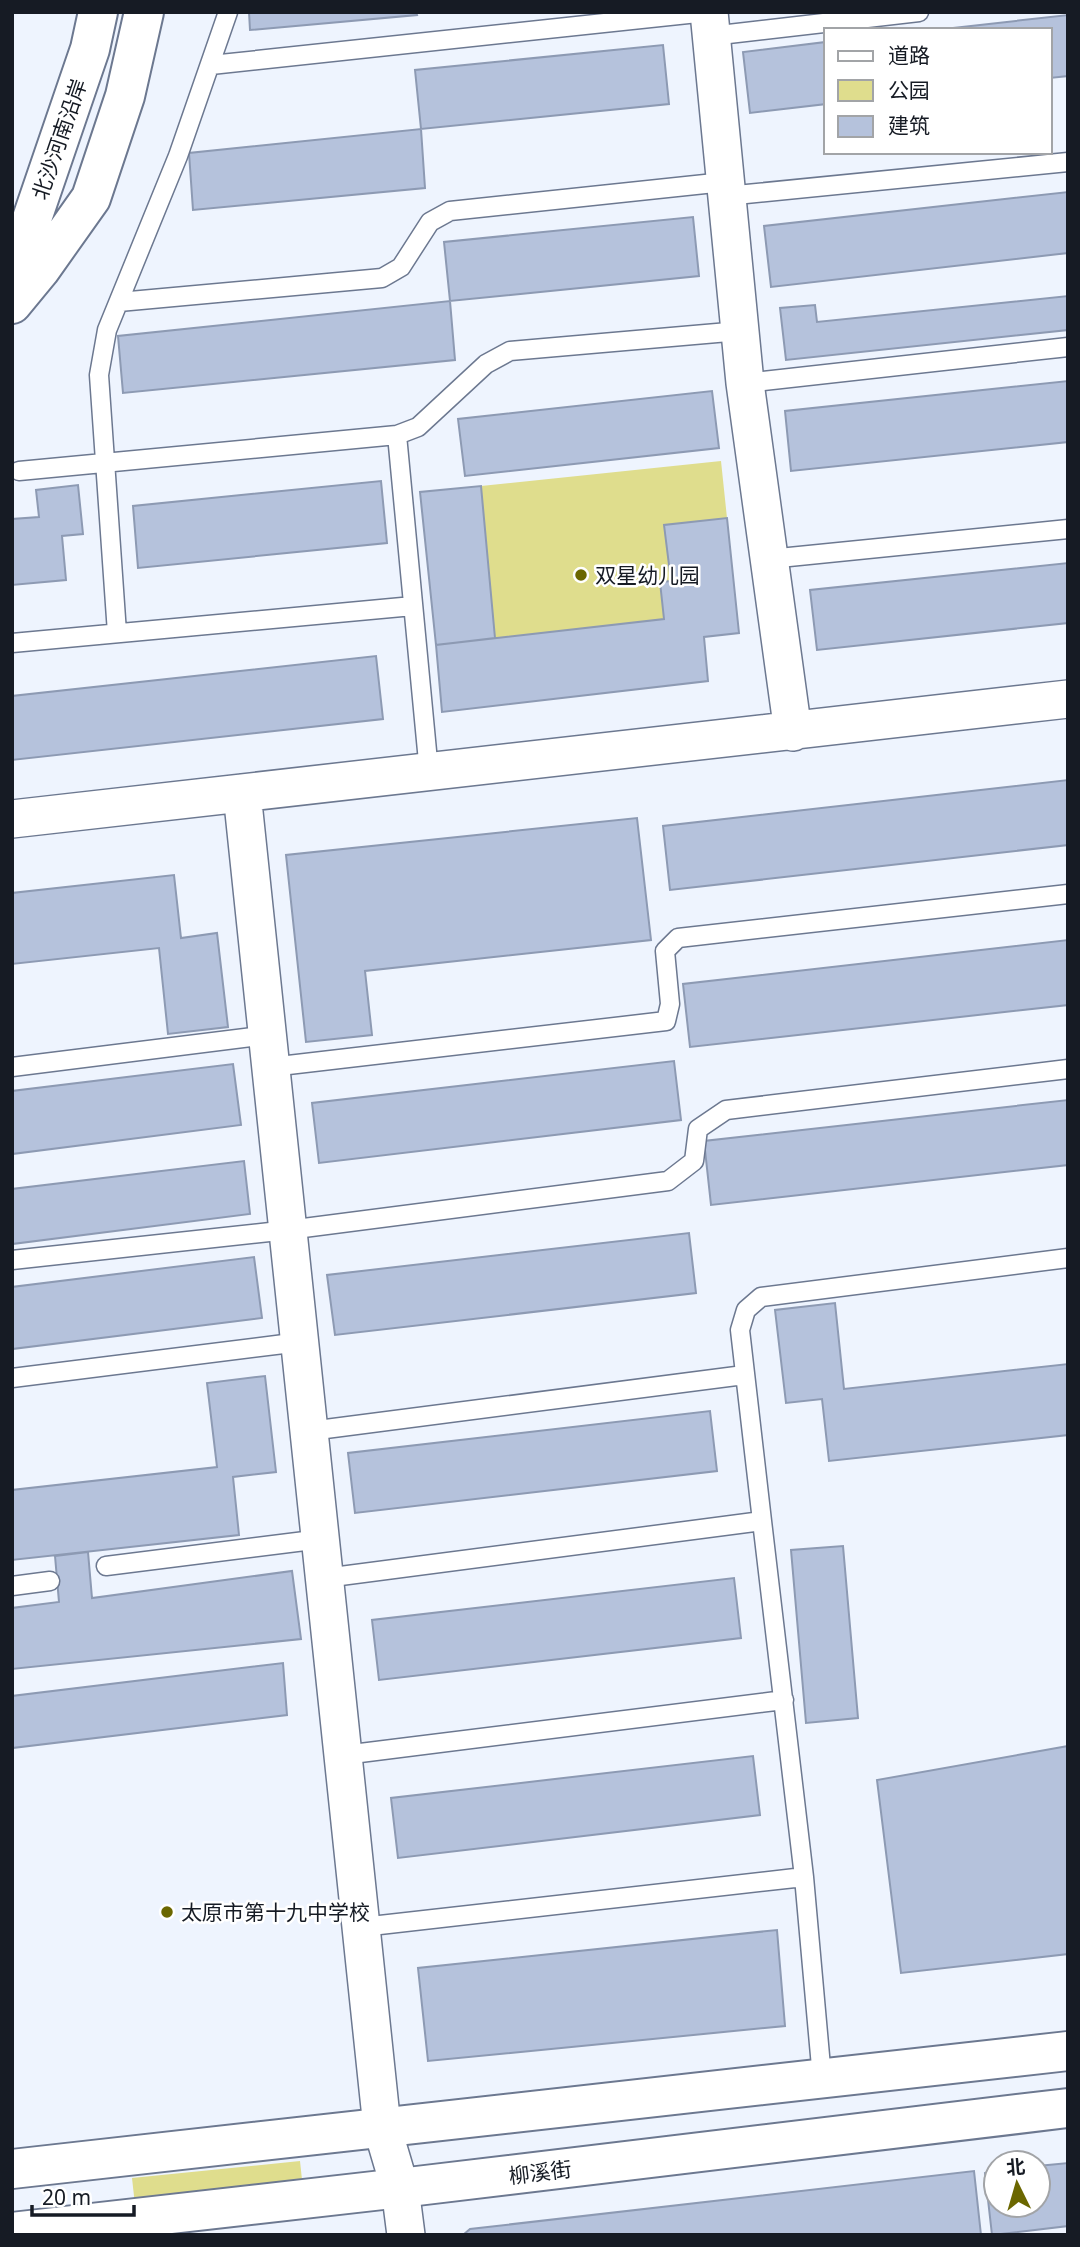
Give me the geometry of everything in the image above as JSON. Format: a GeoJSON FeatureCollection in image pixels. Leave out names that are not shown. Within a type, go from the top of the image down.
{"type":"FeatureCollection","features":[{"type":"Feature","properties":{"kind":"street","name":"北沙河南沿岸"},"geometry":{"type":"LineString","coordinates":[[12,264],[24,242],[90,49],[98,12]]}},
{"type":"Feature","properties":{"kind":"street"},"geometry":{"type":"LineString","coordinates":[[12,304],[40,270],[91,198],[125,96],[144,12]]}},
{"type":"Feature","properties":{"kind":"street"},"geometry":{"type":"LineString","coordinates":[[709,20],[746,383],[793,732]]}},
{"type":"Feature","properties":{"kind":"street"},"geometry":{"type":"LineString","coordinates":[[12,818],[1068,699]]}},
{"type":"Feature","properties":{"kind":"street"},"geometry":{"type":"LineString","coordinates":[[242,793],[382,2127],[400,2189],[406,2235]]}},
{"type":"Feature","properties":{"kind":"street"},"geometry":{"type":"LineString","coordinates":[[12,2169],[1068,2051]]}},
{"type":"Feature","properties":{"kind":"street","name":"柳溪街"},"geometry":{"type":"LineString","coordinates":[[12,2232],[400,2189],[1068,2108]]}},
{"type":"Feature","properties":{"kind":"lane"},"geometry":{"type":"LineString","coordinates":[[117,633],[99,375],[107,330],[178,156],[228,12]]}},
{"type":"Feature","properties":{"kind":"lane"},"geometry":{"type":"LineString","coordinates":[[211,65],[709,20],[919,12]]}},
{"type":"Feature","properties":{"kind":"lane"},"geometry":{"type":"LineString","coordinates":[[119,302],[382,278],[401,267],[430,222],[450,211],[1068,162]]}},
{"type":"Feature","properties":{"kind":"lane"},"geometry":{"type":"LineString","coordinates":[[19,471],[397,435],[418,427],[486,364],[510,351],[740,331]]}},
{"type":"Feature","properties":{"kind":"lane"},"geometry":{"type":"LineString","coordinates":[[746,383],[1068,347]]}},
{"type":"Feature","properties":{"kind":"lane"},"geometry":{"type":"LineString","coordinates":[[397,435],[429,772]]}},
{"type":"Feature","properties":{"kind":"lane"},"geometry":{"type":"LineString","coordinates":[[769,559],[1068,529]]}},
{"type":"Feature","properties":{"kind":"lane"},"geometry":{"type":"LineString","coordinates":[[12,643],[413,606]]}},
{"type":"Feature","properties":{"kind":"lane"},"geometry":{"type":"LineString","coordinates":[[12,1067],[270,1051],[666,1021],[670,1004],[665,951],[678,938],[1068,894]]}},
{"type":"Feature","properties":{"kind":"lane"},"geometry":{"type":"LineString","coordinates":[[12,1260],[288,1230],[668,1181],[694,1161],[698,1129],[726,1110],[1068,1069]]}},
{"type":"Feature","properties":{"kind":"lane"},"geometry":{"type":"LineString","coordinates":[[822,2078],[804,1877],[740,1330],[746,1311],[761,1297],[1068,1258]]}},
{"type":"Feature","properties":{"kind":"lane"},"geometry":{"type":"LineString","coordinates":[[12,1378],[300,1342]]}},
{"type":"Feature","properties":{"kind":"lane"},"geometry":{"type":"LineString","coordinates":[[310,1431],[744,1375]]}},
{"type":"Feature","properties":{"kind":"lane"},"geometry":{"type":"LineString","coordinates":[[325,1578],[762,1521]]}},
{"type":"Feature","properties":{"kind":"lane"},"geometry":{"type":"LineString","coordinates":[[106,1566],[321,1539]]}},
{"type":"Feature","properties":{"kind":"lane"},"geometry":{"type":"LineString","coordinates":[[12,1586],[50,1581]]}},
{"type":"Feature","properties":{"kind":"lane"},"geometry":{"type":"LineString","coordinates":[[344,1755],[783,1700]]}},
{"type":"Feature","properties":{"kind":"lane"},"geometry":{"type":"LineString","coordinates":[[362,1927],[804,1877]]}},
{"type":"Feature","properties":{"kind":"green space"},"geometry":{"type":"Polygon","coordinates":[[[721,461],[727,518],[665,525],[671,581],[661,583],[664,619],[495,638],[481,486],[721,461]]]}},
{"type":"Feature","properties":{"kind":"green space"},"geometry":{"type":"Polygon","coordinates":[[[300,2161],[303,2189],[135,2205],[132,2178],[300,2161]]]}},
{"type":"Feature","properties":{"kind":"building"},"geometry":{"type":"Polygon","coordinates":[[[249,12],[416,12],[417,15],[250,30],[249,12]]]}},
{"type":"Feature","properties":{"kind":"building"},"geometry":{"type":"Polygon","coordinates":[[[1068,15],[1068,76],[1052,78],[1052,28],[953,28],[1068,15]]]}},
{"type":"Feature","properties":{"kind":"building"},"geometry":{"type":"Polygon","coordinates":[[[824,42],[824,104],[750,113],[743,52],[824,42]]]}},
{"type":"Feature","properties":{"kind":"building"},"geometry":{"type":"Polygon","coordinates":[[[663,45],[669,104],[421,129],[415,70],[663,45]]]}},
{"type":"Feature","properties":{"kind":"building"},"geometry":{"type":"Polygon","coordinates":[[[421,129],[425,188],[193,210],[189,153],[421,129]]]}},
{"type":"Feature","properties":{"kind":"building"},"geometry":{"type":"Polygon","coordinates":[[[1068,192],[1068,253],[771,287],[764,226],[1068,192]]]}},
{"type":"Feature","properties":{"kind":"building"},"geometry":{"type":"Polygon","coordinates":[[[693,217],[699,276],[450,301],[444,242],[693,217]]]}},
{"type":"Feature","properties":{"kind":"building"},"geometry":{"type":"Polygon","coordinates":[[[1068,296],[1068,330],[786,360],[780,308],[815,305],[817,322],[1068,296]]]}},
{"type":"Feature","properties":{"kind":"building"},"geometry":{"type":"Polygon","coordinates":[[[450,301],[455,360],[123,393],[118,336],[450,301]]]}},
{"type":"Feature","properties":{"kind":"building"},"geometry":{"type":"Polygon","coordinates":[[[1068,381],[1068,442],[791,471],[785,411],[1068,381]]]}},
{"type":"Feature","properties":{"kind":"building"},"geometry":{"type":"Polygon","coordinates":[[[712,391],[719,448],[465,476],[458,419],[712,391]]]}},
{"type":"Feature","properties":{"kind":"building"},"geometry":{"type":"Polygon","coordinates":[[[381,481],[387,543],[138,568],[133,506],[381,481]]]}},
{"type":"Feature","properties":{"kind":"building"},"geometry":{"type":"Polygon","coordinates":[[[78,485],[83,534],[62,536],[66,580],[12,585],[12,519],[39,517],[36,490],[78,485]]]}},
{"type":"Feature","properties":{"kind":"building"},"geometry":{"type":"Polygon","coordinates":[[[481,486],[495,638],[436,645],[420,492],[481,486]]]}},
{"type":"Feature","properties":{"kind":"building"},"geometry":{"type":"Polygon","coordinates":[[[727,518],[739,633],[704,637],[708,681],[442,712],[436,645],[664,619],[660,582],[671,581],[664,525],[727,518]]]}},
{"type":"Feature","properties":{"kind":"building"},"geometry":{"type":"Polygon","coordinates":[[[1068,563],[1068,623],[817,650],[810,590],[1068,563]]]}},
{"type":"Feature","properties":{"kind":"building"},"geometry":{"type":"Polygon","coordinates":[[[376,656],[383,719],[12,760],[12,696],[376,656]]]}},
{"type":"Feature","properties":{"kind":"building"},"geometry":{"type":"Polygon","coordinates":[[[1068,780],[1068,845],[670,890],[663,826],[1068,780]]]}},
{"type":"Feature","properties":{"kind":"building"},"geometry":{"type":"Polygon","coordinates":[[[637,818],[651,940],[365,971],[372,1035],[306,1042],[286,855],[637,818]]]}},
{"type":"Feature","properties":{"kind":"building"},"geometry":{"type":"Polygon","coordinates":[[[174,875],[181,938],[217,933],[228,1027],[168,1034],[159,948],[12,964],[12,893],[174,875]]]}},
{"type":"Feature","properties":{"kind":"building"},"geometry":{"type":"Polygon","coordinates":[[[1068,940],[1068,1005],[690,1047],[683,984],[1068,940]]]}},
{"type":"Feature","properties":{"kind":"building"},"geometry":{"type":"Polygon","coordinates":[[[674,1061],[681,1120],[319,1163],[312,1103],[674,1061]]]}},
{"type":"Feature","properties":{"kind":"building"},"geometry":{"type":"Polygon","coordinates":[[[233,1064],[241,1125],[12,1154],[12,1091],[233,1064]]]}},
{"type":"Feature","properties":{"kind":"building"},"geometry":{"type":"Polygon","coordinates":[[[1068,1100],[1068,1165],[711,1205],[704,1141],[1068,1100]]]}},
{"type":"Feature","properties":{"kind":"building"},"geometry":{"type":"Polygon","coordinates":[[[244,1161],[250,1214],[12,1244],[12,1189],[244,1161]]]}},
{"type":"Feature","properties":{"kind":"building"},"geometry":{"type":"Polygon","coordinates":[[[689,1233],[696,1293],[335,1335],[327,1275],[689,1233]]]}},
{"type":"Feature","properties":{"kind":"building"},"geometry":{"type":"Polygon","coordinates":[[[254,1257],[262,1318],[12,1349],[12,1287],[254,1257]]]}},
{"type":"Feature","properties":{"kind":"building"},"geometry":{"type":"Polygon","coordinates":[[[835,1303],[844,1389],[1068,1364],[1068,1435],[829,1461],[822,1399],[786,1403],[775,1310],[835,1303]]]}},
{"type":"Feature","properties":{"kind":"building"},"geometry":{"type":"Polygon","coordinates":[[[265,1376],[276,1472],[233,1477],[239,1535],[12,1560],[12,1490],[217,1467],[207,1383],[265,1376]]]}},
{"type":"Feature","properties":{"kind":"building"},"geometry":{"type":"Polygon","coordinates":[[[710,1411],[717,1471],[355,1513],[348,1453],[710,1411]]]}},
{"type":"Feature","properties":{"kind":"building"},"geometry":{"type":"Polygon","coordinates":[[[843,1546],[858,1718],[806,1723],[791,1550],[843,1546]]]}},
{"type":"Feature","properties":{"kind":"building"},"geometry":{"type":"Polygon","coordinates":[[[88,1552],[92,1598],[292,1571],[301,1639],[12,1669],[12,1608],[59,1602],[55,1556],[88,1552]]]}},
{"type":"Feature","properties":{"kind":"building"},"geometry":{"type":"Polygon","coordinates":[[[734,1578],[741,1638],[379,1680],[372,1620],[734,1578]]]}},
{"type":"Feature","properties":{"kind":"building"},"geometry":{"type":"Polygon","coordinates":[[[283,1663],[287,1715],[12,1748],[12,1696],[283,1663]]]}},
{"type":"Feature","properties":{"kind":"building"},"geometry":{"type":"Polygon","coordinates":[[[1068,1746],[1068,1954],[901,1973],[877,1780],[1068,1746]]]}},
{"type":"Feature","properties":{"kind":"building"},"geometry":{"type":"Polygon","coordinates":[[[753,1756],[760,1815],[398,1858],[391,1798],[753,1756]]]}},
{"type":"Feature","properties":{"kind":"building"},"geometry":{"type":"Polygon","coordinates":[[[777,1930],[785,2026],[428,2061],[418,1968],[777,1930]]]}},
{"type":"Feature","properties":{"kind":"building"},"geometry":{"type":"Polygon","coordinates":[[[1068,2163],[1068,2226],[992,2235],[990,2219],[1052,2219],[1052,2165],[1068,2163]]]}},
{"type":"Feature","properties":{"kind":"building"},"geometry":{"type":"Polygon","coordinates":[[[974,2171],[981,2235],[463,2235],[470,2229],[974,2171]]]}},
{"type":"Feature","properties":{"kind":"place","name":"双星幼儿园"},"geometry":{"type":"Point","coordinates":[581,575]}},
{"type":"Feature","properties":{"kind":"place","name":"太原市第十九中学校"},"geometry":{"type":"Point","coordinates":[167,1912]}}]}
